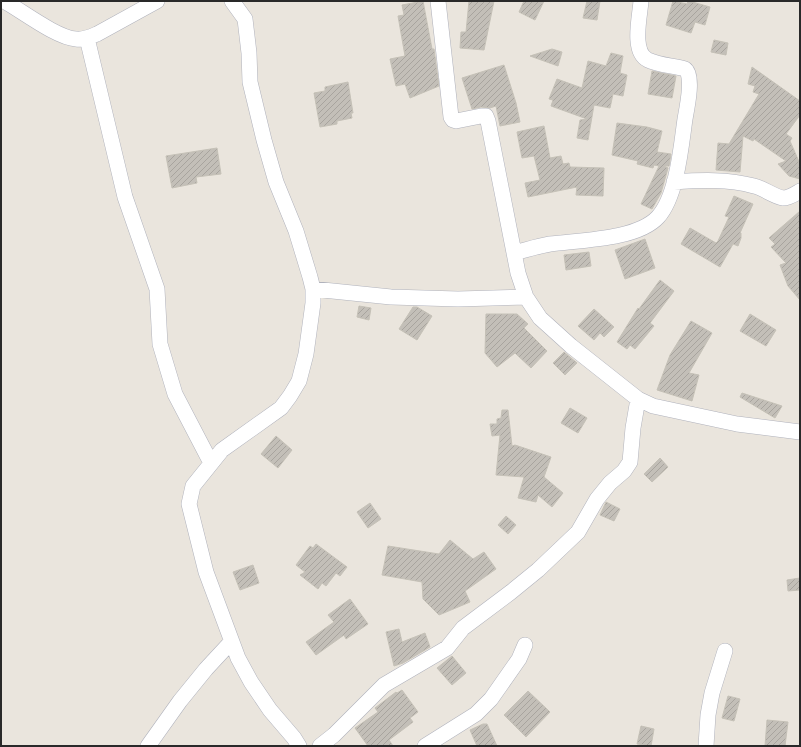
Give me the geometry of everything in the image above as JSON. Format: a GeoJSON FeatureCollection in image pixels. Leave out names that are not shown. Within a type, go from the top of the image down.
{"type":"FeatureCollection","features":[{"type":"Feature","properties":{"kind":"street"},"geometry":{"type":"LineString","coordinates":[[4,1],[62,37],[76,39],[87,38],[156,1]]}},
{"type":"Feature","properties":{"kind":"street"},"geometry":{"type":"LineString","coordinates":[[232,1],[245,19],[249,53],[250,82],[276,182],[298,238],[313,289],[313,303],[306,354],[299,381],[290,396],[282,408],[222,450],[194,486],[189,504],[206,572],[231,642],[251,682],[270,710],[299,746]]}},
{"type":"Feature","properties":{"kind":"street"},"geometry":{"type":"LineString","coordinates":[[438,1],[451,116],[453,120],[456,121],[486,116],[518,273],[526,297],[540,318],[638,399],[653,406],[737,424],[798,427]]}},
{"type":"Feature","properties":{"kind":"street"},"geometry":{"type":"LineString","coordinates":[[514,253],[548,244],[618,236],[638,230],[648,225],[658,217],[666,203],[674,182],[680,158],[690,77],[688,71],[685,69],[648,60],[639,52],[638,26],[641,1]]}},
{"type":"Feature","properties":{"kind":"street"},"geometry":{"type":"LineString","coordinates":[[87,38],[125,197],[157,289],[160,344],[175,394],[211,463]]}},
{"type":"Feature","properties":{"kind":"street"},"geometry":{"type":"LineString","coordinates":[[674,182],[702,180],[732,182],[754,186],[782,198],[800,192]]}},
{"type":"Feature","properties":{"kind":"street"},"geometry":{"type":"LineString","coordinates":[[313,289],[391,297],[458,299],[526,297]]}},
{"type":"Feature","properties":{"kind":"street"},"geometry":{"type":"LineString","coordinates":[[320,746],[334,736],[384,684],[447,648],[463,628],[538,570],[578,532],[596,499],[610,483],[624,471],[630,462],[633,428],[638,399]]}},
{"type":"Feature","properties":{"kind":"street"},"geometry":{"type":"LineString","coordinates":[[148,746],[180,701],[206,669],[231,642]]}},
{"type":"Feature","properties":{"kind":"street"},"geometry":{"type":"LineString","coordinates":[[425,746],[476,714],[491,699],[518,659],[525,645]]}},
{"type":"Feature","properties":{"kind":"street"},"geometry":{"type":"LineString","coordinates":[[706,746],[708,715],[712,693],[725,651]]}},
{"type":"Feature","properties":{"kind":"building"},"geometry":{"type":"Polygon","coordinates":[[[423,1],[432,49],[434,49],[439,86],[410,98],[405,84],[396,86],[390,59],[405,56],[398,16],[404,15],[402,5],[423,1]]]}},
{"type":"Feature","properties":{"kind":"building"},"geometry":{"type":"Polygon","coordinates":[[[469,1],[494,1],[484,50],[460,48],[461,32],[466,32],[469,1]]]}},
{"type":"Feature","properties":{"kind":"building"},"geometry":{"type":"Polygon","coordinates":[[[524,1],[544,1],[535,20],[519,12],[524,1]]]}},
{"type":"Feature","properties":{"kind":"building"},"geometry":{"type":"Polygon","coordinates":[[[587,1],[600,1],[597,20],[583,18],[587,1]]]}},
{"type":"Feature","properties":{"kind":"building"},"geometry":{"type":"Polygon","coordinates":[[[673,1],[687,4],[689,1],[710,7],[705,25],[695,22],[691,33],[666,25],[673,1]]]}},
{"type":"Feature","properties":{"kind":"building"},"geometry":{"type":"Polygon","coordinates":[[[714,40],[728,43],[726,55],[711,52],[714,40]]]}},
{"type":"Feature","properties":{"kind":"building"},"geometry":{"type":"Polygon","coordinates":[[[552,49],[562,52],[558,66],[530,56],[552,49]]]}},
{"type":"Feature","properties":{"kind":"building"},"geometry":{"type":"Polygon","coordinates":[[[611,53],[623,56],[620,73],[627,75],[623,96],[613,94],[610,108],[594,105],[588,140],[577,138],[580,120],[587,119],[551,106],[553,100],[549,99],[557,79],[582,88],[588,61],[606,66],[611,53]]]}},
{"type":"Feature","properties":{"kind":"building"},"geometry":{"type":"Polygon","coordinates":[[[504,65],[516,103],[520,122],[500,126],[496,106],[490,108],[481,107],[472,109],[462,78],[504,65]]]}},
{"type":"Feature","properties":{"kind":"building"},"geometry":{"type":"Polygon","coordinates":[[[752,67],[800,101],[800,115],[786,134],[792,138],[790,141],[800,164],[800,179],[789,176],[778,164],[786,161],[754,139],[753,141],[743,136],[740,172],[716,170],[718,143],[729,144],[759,94],[753,92],[755,86],[748,84],[752,67]]]}},
{"type":"Feature","properties":{"kind":"building"},"geometry":{"type":"Polygon","coordinates":[[[652,71],[676,76],[672,98],[648,94],[652,71]]]}},
{"type":"Feature","properties":{"kind":"building"},"geometry":{"type":"Polygon","coordinates":[[[348,82],[353,113],[351,113],[352,118],[337,121],[337,124],[320,127],[314,93],[325,91],[325,87],[348,82]]]}},
{"type":"Feature","properties":{"kind":"building"},"geometry":{"type":"Polygon","coordinates":[[[617,123],[647,127],[662,131],[657,152],[671,154],[669,166],[664,166],[668,168],[661,193],[652,209],[641,204],[659,166],[654,165],[653,168],[637,164],[638,161],[612,155],[617,123]]]}},
{"type":"Feature","properties":{"kind":"building"},"geometry":{"type":"Polygon","coordinates":[[[544,126],[550,158],[561,156],[563,164],[569,163],[570,167],[604,168],[603,196],[576,195],[577,187],[528,197],[525,183],[540,180],[534,156],[522,158],[517,132],[544,126]]]}},
{"type":"Feature","properties":{"kind":"building"},"geometry":{"type":"Polygon","coordinates":[[[217,148],[221,174],[196,177],[197,183],[172,188],[166,156],[217,148]]]}},
{"type":"Feature","properties":{"kind":"building"},"geometry":{"type":"Polygon","coordinates":[[[734,196],[753,204],[740,233],[741,238],[738,246],[733,244],[720,267],[681,244],[690,228],[716,243],[729,217],[725,216],[734,196]]]}},
{"type":"Feature","properties":{"kind":"building"},"geometry":{"type":"Polygon","coordinates":[[[800,211],[800,300],[788,286],[780,265],[786,263],[771,247],[775,244],[769,238],[800,211]]]}},
{"type":"Feature","properties":{"kind":"building"},"geometry":{"type":"Polygon","coordinates":[[[645,239],[655,268],[625,279],[615,250],[645,239]]]}},
{"type":"Feature","properties":{"kind":"building"},"geometry":{"type":"Polygon","coordinates":[[[589,252],[591,266],[566,270],[564,255],[589,252]]]}},
{"type":"Feature","properties":{"kind":"building"},"geometry":{"type":"Polygon","coordinates":[[[660,280],[674,291],[650,323],[654,326],[635,349],[630,345],[627,349],[617,342],[638,308],[639,309],[660,280]]]}},
{"type":"Feature","properties":{"kind":"building"},"geometry":{"type":"Polygon","coordinates":[[[359,306],[371,308],[369,320],[357,317],[359,306]]]}},
{"type":"Feature","properties":{"kind":"building"},"geometry":{"type":"Polygon","coordinates":[[[413,307],[417,307],[432,316],[417,340],[399,329],[413,307]]]}},
{"type":"Feature","properties":{"kind":"building"},"geometry":{"type":"Polygon","coordinates":[[[594,309],[614,327],[604,337],[600,333],[594,340],[578,326],[594,309]]]}},
{"type":"Feature","properties":{"kind":"building"},"geometry":{"type":"Polygon","coordinates":[[[486,314],[517,314],[528,324],[524,328],[547,351],[531,368],[515,353],[497,367],[485,353],[486,314]]]}},
{"type":"Feature","properties":{"kind":"building"},"geometry":{"type":"Polygon","coordinates":[[[750,314],[776,330],[766,346],[740,331],[750,314]]]}},
{"type":"Feature","properties":{"kind":"building"},"geometry":{"type":"Polygon","coordinates":[[[691,321],[712,333],[689,373],[699,375],[692,401],[657,390],[670,355],[691,321]]]}},
{"type":"Feature","properties":{"kind":"building"},"geometry":{"type":"Polygon","coordinates":[[[564,352],[577,363],[565,375],[553,363],[564,352]]]}},
{"type":"Feature","properties":{"kind":"building"},"geometry":{"type":"Polygon","coordinates":[[[742,393],[782,406],[775,418],[740,397],[742,393]]]}},
{"type":"Feature","properties":{"kind":"building"},"geometry":{"type":"Polygon","coordinates":[[[570,408],[587,418],[578,433],[561,423],[570,408]]]}},
{"type":"Feature","properties":{"kind":"building"},"geometry":{"type":"Polygon","coordinates":[[[502,410],[508,410],[512,446],[515,445],[551,457],[544,477],[563,493],[552,507],[538,495],[536,502],[518,498],[524,477],[496,475],[500,435],[492,436],[490,424],[497,424],[497,419],[501,418],[502,410]]]}},
{"type":"Feature","properties":{"kind":"building"},"geometry":{"type":"Polygon","coordinates":[[[276,436],[292,450],[278,468],[261,454],[276,436]]]}},
{"type":"Feature","properties":{"kind":"building"},"geometry":{"type":"Polygon","coordinates":[[[660,458],[668,467],[652,482],[644,474],[660,458]]]}},
{"type":"Feature","properties":{"kind":"building"},"geometry":{"type":"Polygon","coordinates":[[[606,502],[620,509],[614,521],[600,515],[606,502]]]}},
{"type":"Feature","properties":{"kind":"building"},"geometry":{"type":"Polygon","coordinates":[[[370,503],[381,519],[368,528],[357,512],[370,503]]]}},
{"type":"Feature","properties":{"kind":"building"},"geometry":{"type":"Polygon","coordinates":[[[506,516],[516,525],[508,534],[498,525],[506,516]]]}},
{"type":"Feature","properties":{"kind":"building"},"geometry":{"type":"Polygon","coordinates":[[[450,540],[473,559],[484,552],[496,569],[465,591],[470,602],[439,615],[423,599],[422,582],[382,575],[388,546],[439,554],[450,540]]]}},
{"type":"Feature","properties":{"kind":"building"},"geometry":{"type":"Polygon","coordinates":[[[316,544],[347,567],[340,576],[336,573],[326,586],[322,583],[318,589],[300,575],[305,572],[296,565],[310,546],[313,548],[316,544]]]}},
{"type":"Feature","properties":{"kind":"building"},"geometry":{"type":"Polygon","coordinates":[[[253,565],[259,583],[240,590],[233,572],[253,565]]]}},
{"type":"Feature","properties":{"kind":"building"},"geometry":{"type":"Polygon","coordinates":[[[800,578],[800,590],[788,591],[787,580],[800,578]]]}},
{"type":"Feature","properties":{"kind":"building"},"geometry":{"type":"Polygon","coordinates":[[[350,599],[368,624],[346,639],[344,635],[316,655],[306,642],[334,622],[328,615],[350,599]]]}},
{"type":"Feature","properties":{"kind":"building"},"geometry":{"type":"Polygon","coordinates":[[[399,629],[402,642],[425,633],[430,647],[403,663],[394,666],[386,632],[399,629]]]}},
{"type":"Feature","properties":{"kind":"building"},"geometry":{"type":"Polygon","coordinates":[[[452,656],[466,673],[452,685],[437,668],[452,656]]]}},
{"type":"Feature","properties":{"kind":"building"},"geometry":{"type":"Polygon","coordinates":[[[402,690],[418,712],[410,718],[413,722],[389,740],[393,746],[368,746],[355,728],[378,712],[375,708],[396,692],[397,693],[402,690]]]}},
{"type":"Feature","properties":{"kind":"building"},"geometry":{"type":"Polygon","coordinates":[[[528,691],[550,712],[526,737],[504,715],[528,691]]]}},
{"type":"Feature","properties":{"kind":"building"},"geometry":{"type":"Polygon","coordinates":[[[728,696],[740,699],[734,721],[722,718],[728,696]]]}},
{"type":"Feature","properties":{"kind":"building"},"geometry":{"type":"Polygon","coordinates":[[[767,720],[788,722],[785,746],[765,746],[767,720]]]}},
{"type":"Feature","properties":{"kind":"building"},"geometry":{"type":"Polygon","coordinates":[[[483,724],[487,724],[497,746],[477,746],[470,730],[483,724]]]}},
{"type":"Feature","properties":{"kind":"building"},"geometry":{"type":"Polygon","coordinates":[[[641,726],[654,729],[651,746],[637,744],[641,726]]]}}]}
